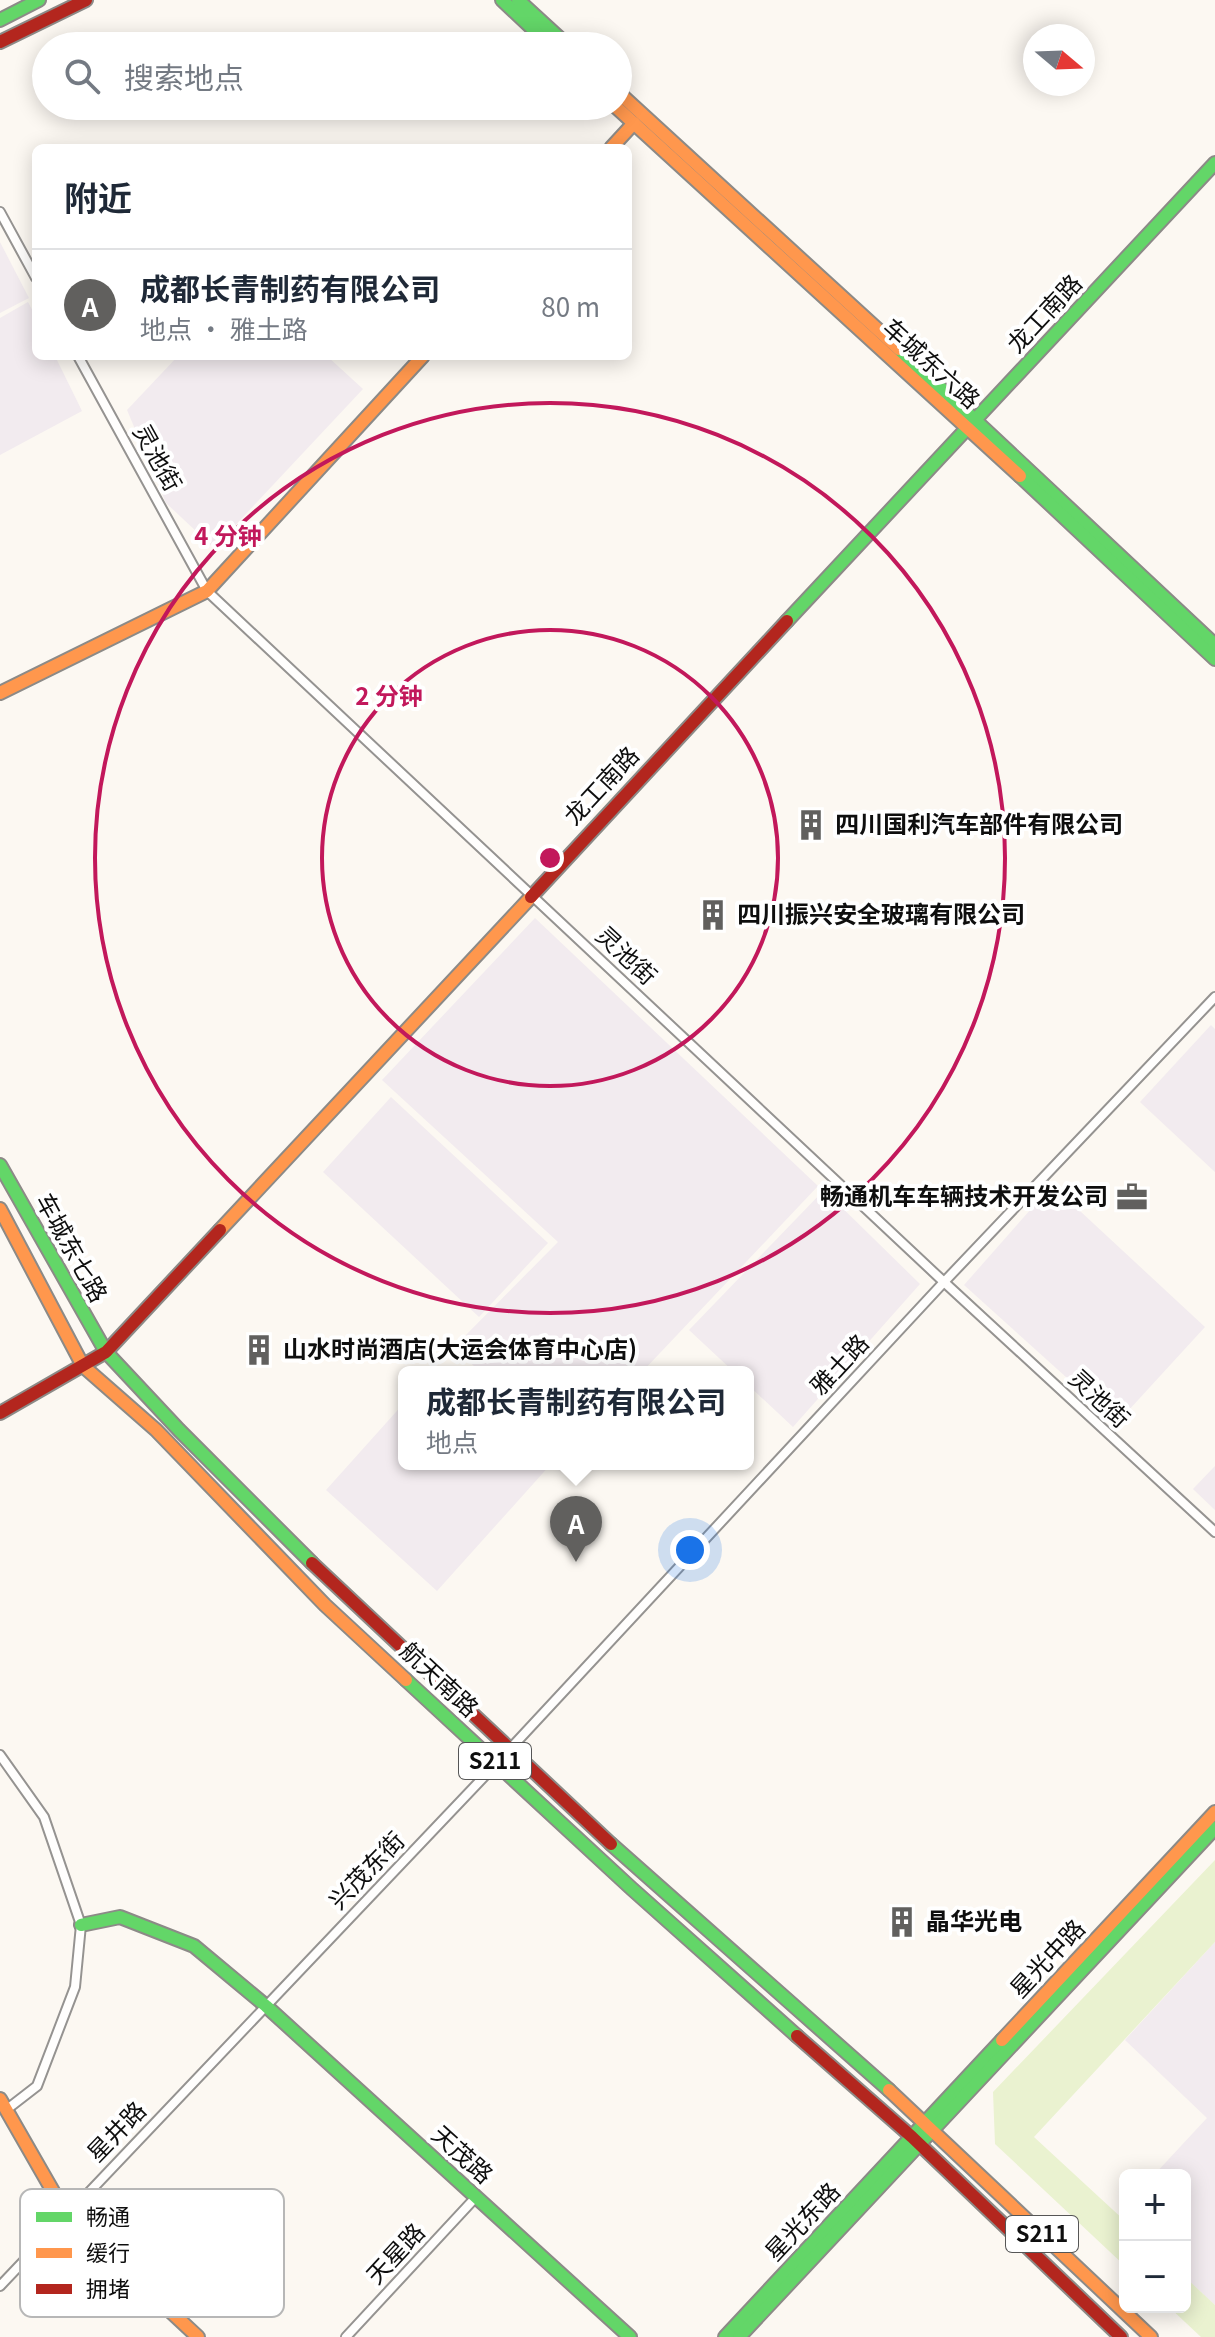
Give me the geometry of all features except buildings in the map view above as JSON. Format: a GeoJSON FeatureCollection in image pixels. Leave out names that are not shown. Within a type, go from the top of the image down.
{"type":"FeatureCollection","features":[{"type":"Feature","properties":{"kind":"main road"},"geometry":{"type":"LineString","coordinates":[[0,20],[39,0]]}},
{"type":"Feature","properties":{"kind":"main road"},"geometry":{"type":"LineString","coordinates":[[0,42],[86,0]]}},
{"type":"Feature","properties":{"kind":"main road"},"geometry":{"type":"LineString","coordinates":[[502,0],[536,32]]}},
{"type":"Feature","properties":{"kind":"main road"},"geometry":{"type":"LineString","coordinates":[[518,0],[553,32]]}},
{"type":"Feature","properties":{"kind":"main road","name":"车城东六路"},"geometry":{"type":"LineString","coordinates":[[632,105],[1215,645]]}},
{"type":"Feature","properties":{"kind":"main road","name":"车城东六路"},"geometry":{"type":"LineString","coordinates":[[631,120],[973,424],[1215,659]]}},
{"type":"Feature","properties":{"kind":"main road"},"geometry":{"type":"LineString","coordinates":[[615,144],[634,123]]}},
{"type":"Feature","properties":{"kind":"main road","name":"龙工南路"},"geometry":{"type":"LineString","coordinates":[[0,1413],[106,1352],[1215,163]]}},
{"type":"Feature","properties":{"kind":"main road"},"geometry":{"type":"LineString","coordinates":[[0,693],[207,591],[419,360]]}},
{"type":"Feature","properties":{"kind":"main road","name":"车城东七路"},"geometry":{"type":"LineString","coordinates":[[0,1165],[106,1352]]}},
{"type":"Feature","properties":{"kind":"main road","name":"车城东七路"},"geometry":{"type":"LineString","coordinates":[[0,1209],[83,1366]]}},
{"type":"Feature","properties":{"kind":"main road","name":"航天南路"},"geometry":{"type":"LineString","coordinates":[[106,1352],[179,1430],[340,1591],[658,1887],[930,2126]]}},
{"type":"Feature","properties":{"kind":"main road","name":"航天南路"},"geometry":{"type":"LineString","coordinates":[[83,1366],[156,1430],[325,1605],[631,1888],[916,2141]]}},
{"type":"Feature","properties":{"kind":"main road","name":"星光中路"},"geometry":{"type":"LineString","coordinates":[[930,2126],[1215,1812]]}},
{"type":"Feature","properties":{"kind":"main road","name":"星光中路"},"geometry":{"type":"LineString","coordinates":[[916,2141],[1215,1828]]}},
{"type":"Feature","properties":{"kind":"main road","name":"天茂路"},"geometry":{"type":"LineString","coordinates":[[81,1925],[120,1917],[194,1946],[266,2006],[630,2337]]}},
{"type":"Feature","properties":{"kind":"main road"},"geometry":{"type":"LineString","coordinates":[[3,2104],[52,2189]]}},
{"type":"Feature","properties":{"kind":"main road","name":"S211"},"geometry":{"type":"LineString","coordinates":[[930,2126],[1151,2337]]}},
{"type":"Feature","properties":{"kind":"main road","name":"S211"},"geometry":{"type":"LineString","coordinates":[[916,2141],[1121,2337]]}},
{"type":"Feature","properties":{"kind":"main road","name":"星光东路"},"geometry":{"type":"LineString","coordinates":[[725,2337],[916,2141]]}},
{"type":"Feature","properties":{"kind":"main road","name":"星光东路"},"geometry":{"type":"LineString","coordinates":[[739,2337],[916,2141]]}},
{"type":"Feature","properties":{"kind":"main road"},"geometry":{"type":"LineString","coordinates":[[177,2317],[198,2337]]}},
{"type":"Feature","properties":{"kind":"street"},"geometry":{"type":"LineString","coordinates":[[0,212],[32,271]]}},
{"type":"Feature","properties":{"kind":"street","name":"灵池街"},"geometry":{"type":"LineString","coordinates":[[80,360],[207,591],[1215,1532]]}},
{"type":"Feature","properties":{"kind":"street","name":"雅土路"},"geometry":{"type":"LineString","coordinates":[[497,1763],[944,1282],[1215,997]]}},
{"type":"Feature","properties":{"kind":"street"},"geometry":{"type":"LineString","coordinates":[[0,1755],[44,1817],[81,1925],[75,1987],[37,2086],[3,2104]]}},
{"type":"Feature","properties":{"kind":"street","name":"兴茂东街"},"geometry":{"type":"LineString","coordinates":[[266,2006],[497,1763]]}},
{"type":"Feature","properties":{"kind":"street","name":"星井路"},"geometry":{"type":"LineString","coordinates":[[90,2189],[266,2006]]}},
{"type":"Feature","properties":{"kind":"street","name":"天星路"},"geometry":{"type":"LineString","coordinates":[[346,2337],[476,2197]]}},
{"type":"Feature","properties":{"kind":"street","name":"星井路"},"geometry":{"type":"LineString","coordinates":[[0,2286],[20,2264]]}},
{"type":"Feature","properties":{"kind":"shaded area"},"geometry":{"type":"Polygon","coordinates":[[[0,242],[29,298],[0,313],[0,242]]]}},
{"type":"Feature","properties":{"kind":"shaded area"},"geometry":{"type":"Polygon","coordinates":[[[28,302],[32,310],[32,360],[57,360],[82,411],[0,455],[0,318],[28,302]]]}},
{"type":"Feature","properties":{"kind":"shaded area"},"geometry":{"type":"Polygon","coordinates":[[[174,360],[331,360],[363,389],[214,548],[166,503],[127,410],[174,360]]]}},
{"type":"Feature","properties":{"kind":"shaded area"},"geometry":{"type":"Polygon","coordinates":[[[535,918],[818,1186],[648,1366],[474,1366],[453,1348],[558,1242],[382,1080],[535,918]]]}},
{"type":"Feature","properties":{"kind":"shaded area"},"geometry":{"type":"Polygon","coordinates":[[[1211,1025],[1215,1029],[1215,1172],[1140,1102],[1211,1025]]]}},
{"type":"Feature","properties":{"kind":"shaded area"},"geometry":{"type":"Polygon","coordinates":[[[391,1097],[548,1243],[479,1317],[323,1172],[391,1097]]]}},
{"type":"Feature","properties":{"kind":"shaded area"},"geometry":{"type":"Polygon","coordinates":[[[1052,1185],[1205,1327],[1117,1423],[964,1285],[1052,1185]]]}},
{"type":"Feature","properties":{"kind":"shaded area"},"geometry":{"type":"Polygon","coordinates":[[[824,1190],[920,1284],[793,1427],[754,1391],[754,1366],[728,1366],[689,1330],[824,1190]]]}},
{"type":"Feature","properties":{"kind":"shaded area"},"geometry":{"type":"Polygon","coordinates":[[[398,1410],[398,1470],[546,1470],[437,1591],[326,1490],[398,1410]]]}},
{"type":"Feature","properties":{"kind":"shaded area"},"geometry":{"type":"Polygon","coordinates":[[[1215,1466],[1215,1510],[1193,1489],[1215,1466]]]}},
{"type":"Feature","properties":{"kind":"shaded area"},"geometry":{"type":"Polygon","coordinates":[[[1215,1942],[1215,2305],[1191,2283],[1191,2169],[1160,2169],[1207,2118],[1125,2040],[1215,1942]]]}},
{"type":"Feature","properties":{"kind":"green space"},"geometry":{"type":"Polygon","coordinates":[[[1215,1860],[1215,1942],[1034,2137],[1119,2215],[1119,2260],[995,2144],[993,2092],[1215,1860]]]}},
{"type":"Feature","properties":{"kind":"green space"},"geometry":{"type":"Polygon","coordinates":[[[1191,2283],[1215,2305],[1215,2337],[1201,2337],[1175,2313],[1191,2313],[1191,2283]]]}},
{"type":"Feature","properties":{"kind":"traffic: fast"},"geometry":{"type":"LineString","coordinates":[[0,20],[39,0]]}},
{"type":"Feature","properties":{"kind":"traffic: fast"},"geometry":{"type":"LineString","coordinates":[[502,0],[536,32]]}},
{"type":"Feature","properties":{"kind":"traffic: fast"},"geometry":{"type":"LineString","coordinates":[[518,0],[553,32]]}},
{"type":"Feature","properties":{"kind":"traffic: fast"},"geometry":{"type":"LineString","coordinates":[[787,621],[1215,163]]}},
{"type":"Feature","properties":{"kind":"traffic: fast"},"geometry":{"type":"LineString","coordinates":[[899,349],[1215,645]]}},
{"type":"Feature","properties":{"kind":"traffic: fast"},"geometry":{"type":"LineString","coordinates":[[1020,476],[1215,659]]}},
{"type":"Feature","properties":{"kind":"traffic: fast"},"geometry":{"type":"LineString","coordinates":[[0,1165],[106,1352],[312,1563]]}},
{"type":"Feature","properties":{"kind":"traffic: fast"},"geometry":{"type":"LineString","coordinates":[[406,1680],[797,2036]]}},
{"type":"Feature","properties":{"kind":"traffic: fast"},"geometry":{"type":"LineString","coordinates":[[739,2337],[1215,1828]]}},
{"type":"Feature","properties":{"kind":"traffic: fast"},"geometry":{"type":"LineString","coordinates":[[611,1844],[889,2090]]}},
{"type":"Feature","properties":{"kind":"traffic: fast"},"geometry":{"type":"LineString","coordinates":[[81,1925],[120,1917],[194,1946],[266,2006],[630,2337]]}},
{"type":"Feature","properties":{"kind":"traffic: fast"},"geometry":{"type":"LineString","coordinates":[[725,2337],[1002,2040]]}},
{"type":"Feature","properties":{"kind":"traffic: slow"},"geometry":{"type":"LineString","coordinates":[[632,105],[899,349]]}},
{"type":"Feature","properties":{"kind":"traffic: slow"},"geometry":{"type":"LineString","coordinates":[[630,120],[1020,476]]}},
{"type":"Feature","properties":{"kind":"traffic: slow"},"geometry":{"type":"LineString","coordinates":[[615,144],[634,123]]}},
{"type":"Feature","properties":{"kind":"traffic: slow"},"geometry":{"type":"LineString","coordinates":[[0,693],[207,591],[419,360]]}},
{"type":"Feature","properties":{"kind":"traffic: slow"},"geometry":{"type":"LineString","coordinates":[[220,1230],[531,897]]}},
{"type":"Feature","properties":{"kind":"traffic: slow"},"geometry":{"type":"LineString","coordinates":[[0,1209],[83,1366],[156,1430],[325,1605],[406,1680]]}},
{"type":"Feature","properties":{"kind":"traffic: slow"},"geometry":{"type":"LineString","coordinates":[[1002,2040],[1215,1812]]}},
{"type":"Feature","properties":{"kind":"traffic: slow"},"geometry":{"type":"LineString","coordinates":[[889,2090],[1151,2337]]}},
{"type":"Feature","properties":{"kind":"traffic: slow"},"geometry":{"type":"LineString","coordinates":[[0,2099],[52,2189]]}},
{"type":"Feature","properties":{"kind":"traffic: slow"},"geometry":{"type":"LineString","coordinates":[[177,2317],[198,2337]]}},
{"type":"Feature","properties":{"kind":"traffic: jam"},"geometry":{"type":"LineString","coordinates":[[0,42],[86,0]]}},
{"type":"Feature","properties":{"kind":"traffic: jam"},"geometry":{"type":"LineString","coordinates":[[531,897],[787,621]]}},
{"type":"Feature","properties":{"kind":"traffic: jam"},"geometry":{"type":"LineString","coordinates":[[0,1413],[106,1352],[220,1230]]}},
{"type":"Feature","properties":{"kind":"traffic: jam"},"geometry":{"type":"LineString","coordinates":[[312,1563],[611,1844]]}},
{"type":"Feature","properties":{"kind":"traffic: jam"},"geometry":{"type":"LineString","coordinates":[[797,2036],[912,2137],[1121,2337]]}},
{"type":"Feature","properties":{"kind":"place","name":"四川国利汽车部件有限公司"},"geometry":{"type":"Point","coordinates":[811,825]}},
{"type":"Feature","properties":{"kind":"place","name":"四川振兴安全玻璃有限公司"},"geometry":{"type":"Point","coordinates":[713,915]}},
{"type":"Feature","properties":{"kind":"place","name":"畅通机车车辆技术开发公司"},"geometry":{"type":"Point","coordinates":[1132,1197]}},
{"type":"Feature","properties":{"kind":"place","name":"山水时尚酒店(大运会体育中心店)"},"geometry":{"type":"Point","coordinates":[259,1350]}},
{"type":"Feature","properties":{"kind":"place","name":"成都长青制药有限公司"},"geometry":{"type":"Point","coordinates":[576,1562]}},
{"type":"Feature","properties":{"kind":"place","name":"晶华光电"},"geometry":{"type":"Point","coordinates":[902,1922]}}]}
